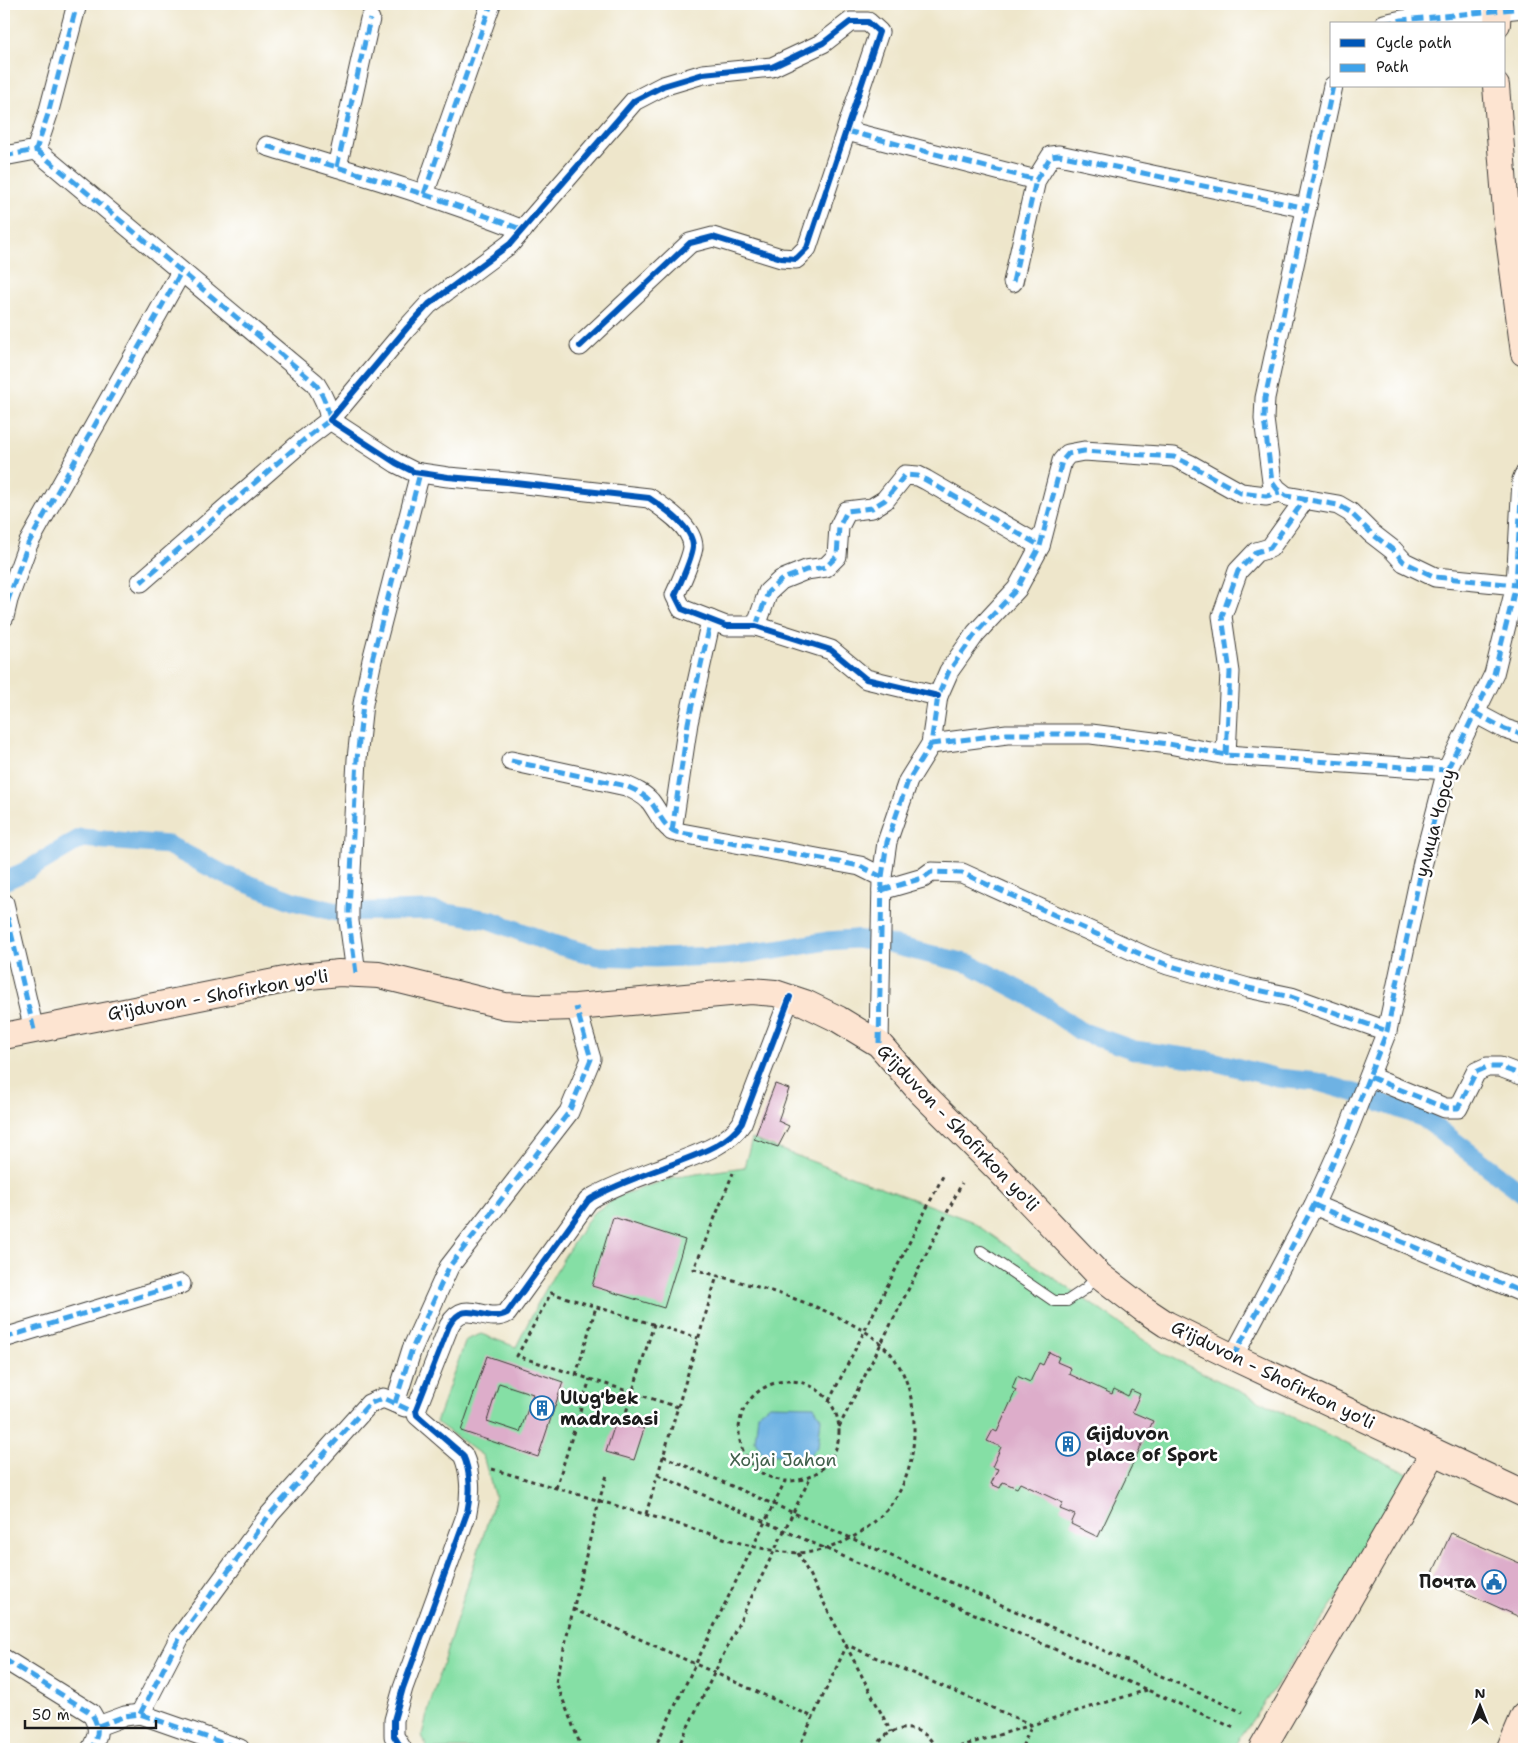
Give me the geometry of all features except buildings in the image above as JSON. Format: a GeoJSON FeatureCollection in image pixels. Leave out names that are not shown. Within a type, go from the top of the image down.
{"type":"FeatureCollection","features":[{"type":"Feature","properties":{"kind":"main road"},"geometry":{"type":"LineString","coordinates":[[1496,88],[1507,222],[1524,353]]}},
{"type":"Feature","properties":{"kind":"main road","name":"G'ijduvon - Shofirkon yo'li"},"geometry":{"type":"LineString","coordinates":[[4,1036],[321,974],[356,973],[395,978],[505,1006],[538,1008],[576,1007],[751,991],[775,993],[790,997],[822,1011],[879,1044],[919,1090],[999,1170],[1099,1275],[1142,1308],[1166,1324],[1232,1357],[1524,1494]]}},
{"type":"Feature","properties":{"kind":"main road"},"geometry":{"type":"LineString","coordinates":[[1262,1749],[1434,1452]]}},
{"type":"Feature","properties":{"kind":"main road"},"geometry":{"type":"LineString","coordinates":[[1510,1749],[1524,1716]]}},
{"type":"Feature","properties":{"kind":"street"},"geometry":{"type":"LineString","coordinates":[[36,150],[48,114],[77,4]]}},
{"type":"Feature","properties":{"kind":"street"},"geometry":{"type":"LineString","coordinates":[[424,194],[491,4]]}},
{"type":"Feature","properties":{"kind":"street"},"geometry":{"type":"LineString","coordinates":[[1393,22],[1524,8]]}},
{"type":"Feature","properties":{"kind":"street"},"geometry":{"type":"LineString","coordinates":[[337,167],[370,18]]}},
{"type":"Feature","properties":{"kind":"street"},"geometry":{"type":"LineString","coordinates":[[140,582],[305,438],[330,420],[429,304],[498,254],[523,230],[634,101],[663,86],[703,74],[772,67],[823,43],[850,22],[868,22],[879,32],[807,248],[796,259],[781,258],[713,237],[690,243],[580,346]]}},
{"type":"Feature","properties":{"kind":"street"},"geometry":{"type":"LineString","coordinates":[[1333,88],[1265,398],[1264,419],[1272,482],[1280,493],[1286,496],[1338,505],[1350,512],[1404,562],[1435,577],[1516,585]]}},
{"type":"Feature","properties":{"kind":"street"},"geometry":{"type":"LineString","coordinates":[[847,131],[1036,180]]}},
{"type":"Feature","properties":{"kind":"street"},"geometry":{"type":"LineString","coordinates":[[267,146],[471,209],[523,230]]}},
{"type":"Feature","properties":{"kind":"street"},"geometry":{"type":"LineString","coordinates":[[4,156],[36,150]]}},
{"type":"Feature","properties":{"kind":"street"},"geometry":{"type":"LineString","coordinates":[[36,150],[315,383],[323,396],[330,420],[396,463],[420,473],[448,478],[507,482],[649,498],[668,510],[691,535],[693,548],[675,595],[682,608],[726,626],[756,626],[831,650],[866,679],[938,696]]}},
{"type":"Feature","properties":{"kind":"street"},"geometry":{"type":"LineString","coordinates":[[1013,282],[1036,180],[1051,156],[1059,155],[1306,208]]}},
{"type":"Feature","properties":{"kind":"street"},"geometry":{"type":"LineString","coordinates":[[4,617],[8,600],[28,544],[181,272]]}},
{"type":"Feature","properties":{"kind":"street"},"geometry":{"type":"LineString","coordinates":[[879,1044],[882,884],[887,842],[908,781],[931,744],[938,696],[949,672],[976,633],[1017,589],[1040,546],[1062,461],[1068,454],[1084,451],[1174,457],[1241,493],[1266,496],[1280,493]]}},
{"type":"Feature","properties":{"kind":"street"},"geometry":{"type":"LineString","coordinates":[[356,973],[349,915],[357,759],[364,704],[372,660],[420,473]]}},
{"type":"Feature","properties":{"kind":"street","name":"улица Чорсу"},"geometry":{"type":"LineString","coordinates":[[1232,1357],[1314,1205],[1348,1130],[1387,1031],[1423,862],[1447,770],[1494,674],[1516,585],[1522,480],[1524,474]]}},
{"type":"Feature","properties":{"kind":"street"},"geometry":{"type":"LineString","coordinates":[[756,626],[768,592],[781,580],[806,570],[826,567],[837,556],[840,527],[847,511],[872,508],[885,500],[905,475],[918,476],[926,480],[1040,546]]}},
{"type":"Feature","properties":{"kind":"street"},"geometry":{"type":"LineString","coordinates":[[1226,755],[1230,672],[1222,616],[1238,571],[1256,552],[1270,548],[1305,499]]}},
{"type":"Feature","properties":{"kind":"street"},"geometry":{"type":"LineString","coordinates":[[672,831],[688,723],[711,620]]}},
{"type":"Feature","properties":{"kind":"street"},"geometry":{"type":"LineString","coordinates":[[1475,713],[1505,730],[1524,735]]}},
{"type":"Feature","properties":{"kind":"street"},"geometry":{"type":"LineString","coordinates":[[931,744],[1007,734],[1090,734],[1169,744],[1226,755],[1447,770]]}},
{"type":"Feature","properties":{"kind":"street"},"geometry":{"type":"LineString","coordinates":[[511,761],[626,786],[640,792],[647,798],[672,831],[748,847],[860,866],[882,884],[923,878],[931,872],[962,873],[1168,965],[1248,988],[1291,997],[1387,1031]]}},
{"type":"Feature","properties":{"kind":"street"},"geometry":{"type":"LineString","coordinates":[[4,903],[34,1030]]}},
{"type":"Feature","properties":{"kind":"street"},"geometry":{"type":"LineString","coordinates":[[416,1413],[449,1326],[456,1315],[464,1312],[498,1316],[507,1313],[588,1201],[630,1181],[708,1150],[737,1130],[742,1123],[790,997]]}},
{"type":"Feature","properties":{"kind":"street"},"geometry":{"type":"LineString","coordinates":[[395,1403],[412,1349],[449,1267],[569,1112],[591,1059],[576,1007]]}},
{"type":"Feature","properties":{"kind":"street"},"geometry":{"type":"LineString","coordinates":[[1367,1083],[1445,1108],[1458,1108],[1476,1072],[1486,1067],[1500,1067],[1524,1076]]}},
{"type":"Feature","properties":{"kind":"street"},"geometry":{"type":"LineString","coordinates":[[1314,1205],[1524,1293]]}},
{"type":"Feature","properties":{"kind":"street"},"geometry":{"type":"LineString","coordinates":[[4,1338],[181,1284]]}},
{"type":"Feature","properties":{"kind":"street"},"geometry":{"type":"LineString","coordinates":[[140,1714],[180,1637],[270,1514],[369,1404],[384,1398],[416,1413],[417,1417],[463,1455],[469,1480],[470,1499],[467,1513],[403,1688],[394,1720],[394,1736],[402,1749]]}},
{"type":"Feature","properties":{"kind":"street"},"geometry":{"type":"LineString","coordinates":[[4,1659],[91,1713],[98,1726],[98,1736],[91,1749]]}},
{"type":"Feature","properties":{"kind":"street"},"geometry":{"type":"LineString","coordinates":[[98,1726],[126,1716],[140,1714],[240,1749]]}},
{"type":"Feature","properties":{"kind":"lane"},"geometry":{"type":"LineString","coordinates":[[981,1251],[1054,1301],[1067,1301],[1085,1289],[1099,1275]]}},
{"type":"Feature","properties":{"kind":"path"},"geometry":{"type":"LineString","coordinates":[[492,1469],[754,1545],[798,1553],[827,1549],[851,1538],[865,1530],[894,1500],[904,1483],[910,1463],[915,1420],[906,1384],[897,1362],[864,1331],[820,1308],[790,1297],[694,1269],[733,1173]]}},
{"type":"Feature","properties":{"kind":"path"},"geometry":{"type":"LineString","coordinates":[[828,1401],[944,1174]]}},
{"type":"Feature","properties":{"kind":"path"},"geometry":{"type":"LineString","coordinates":[[839,1428],[834,1411],[825,1396],[811,1386],[795,1381],[779,1382],[764,1388],[751,1398],[743,1411],[739,1434],[746,1457],[756,1469],[769,1478],[785,1481],[802,1479],[818,1472],[830,1460],[837,1444],[839,1428],[962,1183]]}},
{"type":"Feature","properties":{"kind":"path"},"geometry":{"type":"LineString","coordinates":[[646,1514],[717,1276]]}},
{"type":"Feature","properties":{"kind":"path"},"geometry":{"type":"LineString","coordinates":[[678,1407],[517,1356],[551,1292],[698,1338]]}},
{"type":"Feature","properties":{"kind":"path"},"geometry":{"type":"LineString","coordinates":[[576,1375],[596,1307]]}},
{"type":"Feature","properties":{"kind":"path"},"geometry":{"type":"LineString","coordinates":[[624,1419],[654,1324]]}},
{"type":"Feature","properties":{"kind":"path"},"geometry":{"type":"LineString","coordinates":[[556,1488],[590,1379]]}},
{"type":"Feature","properties":{"kind":"path"},"geometry":{"type":"LineString","coordinates":[[663,1456],[1242,1712]]}},
{"type":"Feature","properties":{"kind":"path"},"geometry":{"type":"LineString","coordinates":[[582,1749],[556,1682],[599,1501],[607,1475]]}},
{"type":"Feature","properties":{"kind":"path"},"geometry":{"type":"LineString","coordinates":[[658,1475],[1234,1728]]}},
{"type":"Feature","properties":{"kind":"path"},"geometry":{"type":"LineString","coordinates":[[677,1749],[811,1475]]}},
{"type":"Feature","properties":{"kind":"path"},"geometry":{"type":"LineString","coordinates":[[654,1749],[785,1481]]}},
{"type":"Feature","properties":{"kind":"path"},"geometry":{"type":"LineString","coordinates":[[798,1553],[891,1732]]}},
{"type":"Feature","properties":{"kind":"path"},"geometry":{"type":"LineString","coordinates":[[573,1609],[813,1717]]}},
{"type":"Feature","properties":{"kind":"path"},"geometry":{"type":"LineString","coordinates":[[798,1749],[847,1645]]}},
{"type":"Feature","properties":{"kind":"path"},"geometry":{"type":"LineString","coordinates":[[847,1645],[1032,1725]]}},
{"type":"Feature","properties":{"kind":"path"},"geometry":{"type":"LineString","coordinates":[[952,1749],[1147,1690]]}},
{"type":"Feature","properties":{"kind":"path"},"geometry":{"type":"LineString","coordinates":[[1021,1749],[1032,1725]]}},
{"type":"Feature","properties":{"kind":"path"},"geometry":{"type":"LineString","coordinates":[[876,1749],[878,1743],[886,1734],[907,1728],[918,1730],[927,1736],[936,1749]]}},
{"type":"Feature","properties":{"kind":"green space","name":"Xo'jai Jahon"},"geometry":{"type":"Polygon","coordinates":[[[752,1139],[971,1221],[1164,1354],[1408,1474],[1336,1600],[1232,1749],[427,1749],[422,1735],[429,1707],[495,1498],[483,1456],[436,1422],[466,1340],[481,1334],[516,1347],[564,1257],[592,1214],[621,1195],[676,1177],[744,1167],[752,1139]]]}},
{"type":"Feature","properties":{"kind":"water"},"geometry":{"type":"Polygon","coordinates":[[[769,1405],[814,1406],[821,1418],[818,1447],[807,1457],[763,1454],[755,1441],[758,1414],[769,1405]]]}},
{"type":"Feature","properties":{"kind":"waterway"},"geometry":{"type":"LineString","coordinates":[[4,881],[26,871],[81,838],[168,845],[225,875],[293,901],[337,912],[430,910],[490,920],[553,944],[597,956],[655,958],[724,956],[776,950],[827,941],[855,939],[884,943],[970,964],[1030,996],[1080,1031],[1134,1050],[1208,1060],[1278,1078],[1318,1082],[1362,1095],[1424,1118],[1524,1194]]}},
{"type":"Feature","properties":{"kind":"marked path"},"geometry":{"type":"LineString","coordinates":[[4,156],[36,150],[48,114],[77,4]]}},
{"type":"Feature","properties":{"kind":"marked path"},"geometry":{"type":"LineString","coordinates":[[424,194],[491,4]]}},
{"type":"Feature","properties":{"kind":"marked path"},"geometry":{"type":"LineString","coordinates":[[1393,22],[1524,8]]}},
{"type":"Feature","properties":{"kind":"marked path"},"geometry":{"type":"LineString","coordinates":[[337,167],[370,19]]}},
{"type":"Feature","properties":{"kind":"marked path"},"geometry":{"type":"LineString","coordinates":[[1333,88],[1265,398],[1264,419],[1272,482],[1286,496],[1338,505],[1350,512],[1404,562],[1435,577],[1516,585]]}},
{"type":"Feature","properties":{"kind":"marked path"},"geometry":{"type":"LineString","coordinates":[[847,131],[1036,180],[1051,156],[1059,155],[1306,208]]}},
{"type":"Feature","properties":{"kind":"marked path"},"geometry":{"type":"LineString","coordinates":[[267,146],[364,175],[523,230]]}},
{"type":"Feature","properties":{"kind":"marked path"},"geometry":{"type":"LineString","coordinates":[[36,150],[315,383],[325,401],[329,415],[330,420],[305,439],[141,582]]}},
{"type":"Feature","properties":{"kind":"marked path"},"geometry":{"type":"LineString","coordinates":[[1013,282],[1036,180]]}},
{"type":"Feature","properties":{"kind":"marked path"},"geometry":{"type":"LineString","coordinates":[[4,617],[8,600],[28,544],[181,272]]}},
{"type":"Feature","properties":{"kind":"marked path"},"geometry":{"type":"LineString","coordinates":[[882,877],[887,842],[908,781],[931,744],[938,696],[949,671],[976,633],[1017,589],[1040,546],[1062,461],[1068,454],[1084,451],[1174,457],[1241,493],[1266,496],[1280,493]]}},
{"type":"Feature","properties":{"kind":"marked path"},"geometry":{"type":"LineString","coordinates":[[356,973],[349,910],[357,759],[363,704],[372,660],[420,473]]}},
{"type":"Feature","properties":{"kind":"marked path"},"geometry":{"type":"LineString","coordinates":[[756,626],[768,592],[781,580],[806,570],[826,567],[837,556],[839,527],[847,511],[872,508],[885,500],[905,475],[918,476],[926,480],[1040,546]]}},
{"type":"Feature","properties":{"kind":"marked path"},"geometry":{"type":"LineString","coordinates":[[1233,1357],[1314,1205],[1348,1130],[1387,1031],[1423,862],[1447,770],[1494,674],[1516,585],[1522,480],[1524,475]]}},
{"type":"Feature","properties":{"kind":"marked path"},"geometry":{"type":"LineString","coordinates":[[1226,755],[1230,672],[1222,616],[1238,571],[1256,552],[1270,548],[1305,499]]}},
{"type":"Feature","properties":{"kind":"marked path"},"geometry":{"type":"LineString","coordinates":[[672,831],[688,723],[711,620]]}},
{"type":"Feature","properties":{"kind":"marked path"},"geometry":{"type":"LineString","coordinates":[[1475,713],[1505,729],[1524,735]]}},
{"type":"Feature","properties":{"kind":"marked path"},"geometry":{"type":"LineString","coordinates":[[931,744],[1007,734],[1091,734],[1169,744],[1226,755],[1447,770]]}},
{"type":"Feature","properties":{"kind":"marked path"},"geometry":{"type":"LineString","coordinates":[[511,761],[626,786],[648,799],[664,823],[676,832],[860,866],[882,877],[879,1044]]}},
{"type":"Feature","properties":{"kind":"marked path"},"geometry":{"type":"LineString","coordinates":[[882,890],[923,878],[931,872],[962,873],[1168,965],[1248,988],[1291,997],[1387,1031]]}},
{"type":"Feature","properties":{"kind":"marked path"},"geometry":{"type":"LineString","coordinates":[[4,903],[34,1030]]}},
{"type":"Feature","properties":{"kind":"marked path"},"geometry":{"type":"LineString","coordinates":[[395,1403],[412,1349],[449,1267],[569,1112],[591,1059],[576,1007]]}},
{"type":"Feature","properties":{"kind":"marked path"},"geometry":{"type":"LineString","coordinates":[[1370,1077],[1445,1108],[1458,1108],[1476,1072],[1487,1067],[1500,1067],[1524,1076]]}},
{"type":"Feature","properties":{"kind":"marked path"},"geometry":{"type":"LineString","coordinates":[[1314,1205],[1524,1293]]}},
{"type":"Feature","properties":{"kind":"marked path"},"geometry":{"type":"LineString","coordinates":[[4,1338],[181,1284]]}},
{"type":"Feature","properties":{"kind":"marked path"},"geometry":{"type":"LineString","coordinates":[[140,1714],[180,1637],[270,1514],[369,1404],[383,1398],[416,1413]]}},
{"type":"Feature","properties":{"kind":"marked path"},"geometry":{"type":"LineString","coordinates":[[4,1659],[91,1713],[97,1727],[96,1739],[91,1749]]}},
{"type":"Feature","properties":{"kind":"marked path"},"geometry":{"type":"LineString","coordinates":[[98,1726],[125,1716],[140,1714],[240,1749]]}},
{"type":"Feature","properties":{"kind":"cycle path"},"geometry":{"type":"LineString","coordinates":[[580,346],[690,243],[713,237],[781,258],[796,259],[807,248],[879,32],[868,22],[850,22],[823,43],[772,67],[703,74],[663,86],[634,101],[510,244],[429,304],[330,420],[396,463],[414,472],[649,498],[677,519],[692,540],[693,547],[686,571],[675,595],[682,609],[726,626],[756,626],[831,650],[866,679],[938,696]]}},
{"type":"Feature","properties":{"kind":"cycle path"},"geometry":{"type":"LineString","coordinates":[[402,1749],[394,1736],[394,1720],[403,1688],[467,1513],[469,1499],[469,1476],[463,1455],[417,1415],[416,1410],[449,1326],[455,1317],[462,1313],[469,1312],[491,1316],[507,1313],[592,1198],[621,1184],[710,1149],[736,1131],[742,1123],[790,997]]}},
{"type":"Feature","properties":{"kind":"place","name":"Ulug'bek madrasasi"},"geometry":{"type":"Point","coordinates":[542,1408]}},
{"type":"Feature","properties":{"kind":"place","name":"Gijduvon place of Sport"},"geometry":{"type":"Point","coordinates":[1068,1444]}},
{"type":"Feature","properties":{"kind":"place","name":"Почта"},"geometry":{"type":"Point","coordinates":[1494,1582]}}]}
